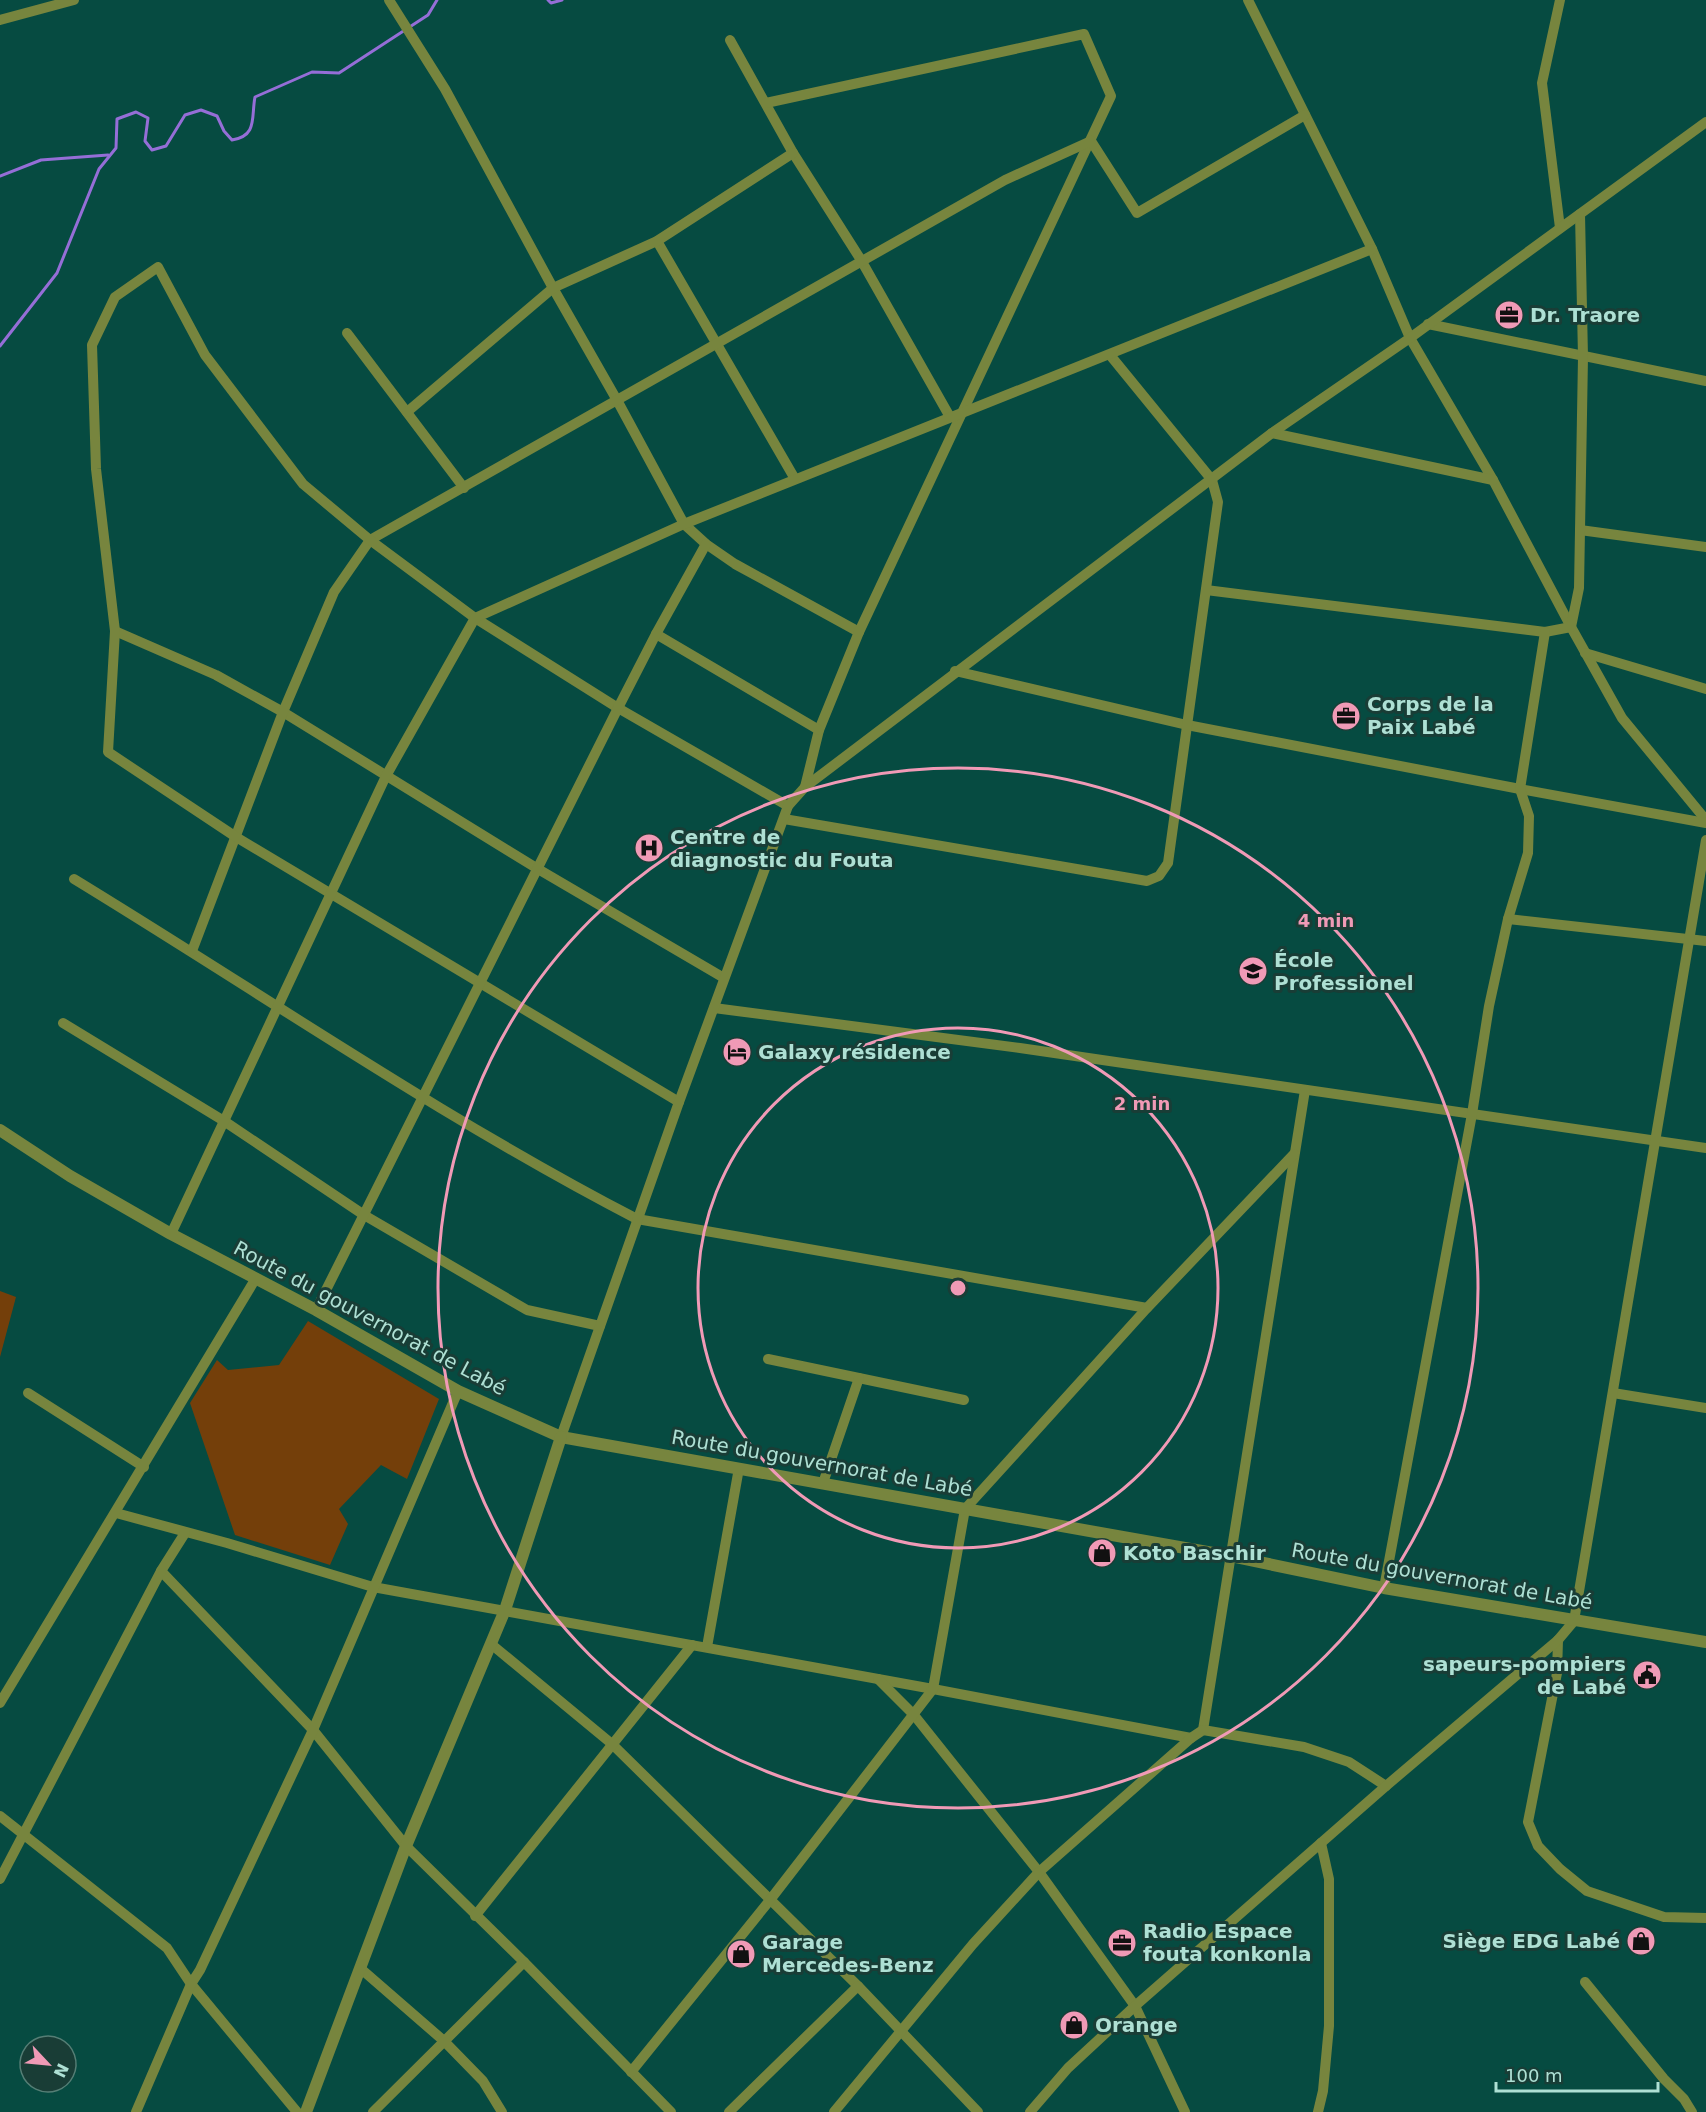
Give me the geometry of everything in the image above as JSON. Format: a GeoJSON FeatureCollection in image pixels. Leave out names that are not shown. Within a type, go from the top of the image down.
{"type":"FeatureCollection","features":[{"type":"Feature","properties":{"kind":"street"},"geometry":{"type":"LineString","coordinates":[[0,20],[74,0]]}},
{"type":"Feature","properties":{"kind":"street"},"geometry":{"type":"LineString","coordinates":[[388,0],[446,89],[684,524],[706,544],[735,564],[859,632]]}},
{"type":"Feature","properties":{"kind":"street"},"geometry":{"type":"LineString","coordinates":[[1248,0],[1372,249],[1410,338],[1493,480],[1571,627],[1622,718],[1706,821]]}},
{"type":"Feature","properties":{"kind":"street"},"geometry":{"type":"LineString","coordinates":[[1560,0],[1542,83],[1560,228]]}},
{"type":"Feature","properties":{"kind":"street"},"geometry":{"type":"LineString","coordinates":[[766,103],[1084,34],[1111,96],[955,416],[859,632],[819,730],[805,787]]}},
{"type":"Feature","properties":{"kind":"street"},"geometry":{"type":"LineString","coordinates":[[730,40],[793,153],[955,416]]}},
{"type":"Feature","properties":{"kind":"street"},"geometry":{"type":"LineString","coordinates":[[1091,141],[1137,213],[1305,115]]}},
{"type":"Feature","properties":{"kind":"street"},"geometry":{"type":"LineString","coordinates":[[306,2112],[406,1846],[505,1610],[561,1437],[637,1220],[788,806],[805,787],[955,671],[1272,433],[1410,338],[1706,122]]}},
{"type":"Feature","properties":{"kind":"street"},"geometry":{"type":"LineString","coordinates":[[192,951],[283,712],[334,592],[370,540],[618,402],[861,260],[1005,180],[1091,141]]}},
{"type":"Feature","properties":{"kind":"street"},"geometry":{"type":"LineString","coordinates":[[407,412],[553,288],[657,241],[793,153]]}},
{"type":"Feature","properties":{"kind":"street"},"geometry":{"type":"LineString","coordinates":[[1571,627],[1579,588],[1582,357],[1580,214]]}},
{"type":"Feature","properties":{"kind":"street"},"geometry":{"type":"LineString","coordinates":[[657,241],[795,479]]}},
{"type":"Feature","properties":{"kind":"street"},"geometry":{"type":"LineString","coordinates":[[171,1234],[386,776],[475,618],[684,524],[1372,249]]}},
{"type":"Feature","properties":{"kind":"street"},"geometry":{"type":"LineString","coordinates":[[679,1102],[236,837],[108,752],[115,631],[96,470],[92,345],[115,297],[158,267],[206,355],[303,484],[370,540],[475,618],[618,708],[788,806]]}},
{"type":"Feature","properties":{"kind":"street"},"geometry":{"type":"LineString","coordinates":[[1428,324],[1706,381]]}},
{"type":"Feature","properties":{"kind":"street"},"geometry":{"type":"LineString","coordinates":[[347,333],[464,488]]}},
{"type":"Feature","properties":{"kind":"street"},"geometry":{"type":"LineString","coordinates":[[784,819],[1147,881],[1159,876],[1168,863],[1218,502],[1212,480],[1110,355]]}},
{"type":"Feature","properties":{"kind":"street"},"geometry":{"type":"LineString","coordinates":[[1272,433],[1493,480]]}},
{"type":"Feature","properties":{"kind":"street"},"geometry":{"type":"LineString","coordinates":[[1580,530],[1706,547]]}},
{"type":"Feature","properties":{"kind":"street"},"geometry":{"type":"LineString","coordinates":[[316,1310],[618,708],[706,544]]}},
{"type":"Feature","properties":{"kind":"street"},"geometry":{"type":"LineString","coordinates":[[1206,590],[1545,632],[1571,627]]}},
{"type":"Feature","properties":{"kind":"street"},"geometry":{"type":"LineString","coordinates":[[115,631],[216,675],[283,712],[538,869],[724,978]]}},
{"type":"Feature","properties":{"kind":"street"},"geometry":{"type":"LineString","coordinates":[[1384,1588],[1472,1114],[1489,1006],[1508,919],[1528,853],[1529,816],[1520,789],[1545,632]]}},
{"type":"Feature","properties":{"kind":"street"},"geometry":{"type":"LineString","coordinates":[[656,634],[819,730]]}},
{"type":"Feature","properties":{"kind":"street"},"geometry":{"type":"LineString","coordinates":[[1586,653],[1706,689]]}},
{"type":"Feature","properties":{"kind":"street"},"geometry":{"type":"LineString","coordinates":[[955,671],[1187,725],[1520,789],[1706,821]]}},
{"type":"Feature","properties":{"kind":"street"},"geometry":{"type":"LineString","coordinates":[[1030,2112],[1068,2068],[1134,2006],[1386,1786],[1558,1640],[1574,1620],[1706,840]]}},
{"type":"Feature","properties":{"kind":"street"},"geometry":{"type":"LineString","coordinates":[[74,879],[192,951],[422,1098],[572,1186],[637,1220],[1147,1308]]}},
{"type":"Feature","properties":{"kind":"street"},"geometry":{"type":"LineString","coordinates":[[1508,919],[1706,941]]}},
{"type":"Feature","properties":{"kind":"street"},"geometry":{"type":"LineString","coordinates":[[714,1008],[1020,1047],[1706,1148]]}},
{"type":"Feature","properties":{"kind":"street"},"geometry":{"type":"LineString","coordinates":[[63,1023],[224,1121],[364,1215],[527,1310],[600,1326]]}},
{"type":"Feature","properties":{"kind":"street"},"geometry":{"type":"LineString","coordinates":[[1203,1730],[1305,1090]]}},
{"type":"Feature","properties":{"kind":"street","name":"Route du gouvernorat de Labé"},"geometry":{"type":"LineString","coordinates":[[0,1130],[70,1176],[171,1234],[316,1310],[458,1391],[561,1437],[1230,1556],[1384,1588],[1706,1642]]}},
{"type":"Feature","properties":{"kind":"street"},"geometry":{"type":"LineString","coordinates":[[632,2072],[770,1900],[933,1689],[965,1509],[1147,1308],[1294,1154]]}},
{"type":"Feature","properties":{"kind":"street"},"geometry":{"type":"LineString","coordinates":[[0,1703],[256,1278]]}},
{"type":"Feature","properties":{"kind":"street"},"geometry":{"type":"LineString","coordinates":[[768,1359],[964,1400]]}},
{"type":"Feature","properties":{"kind":"street"},"geometry":{"type":"LineString","coordinates":[[823,1483],[859,1378]]}},
{"type":"Feature","properties":{"kind":"street"},"geometry":{"type":"LineString","coordinates":[[136,2112],[191,1984],[313,1730],[458,1391]]}},
{"type":"Feature","properties":{"kind":"street"},"geometry":{"type":"LineString","coordinates":[[28,1393],[144,1467]]}},
{"type":"Feature","properties":{"kind":"street"},"geometry":{"type":"LineString","coordinates":[[1613,1393],[1706,1408]]}},
{"type":"Feature","properties":{"kind":"street"},"geometry":{"type":"LineString","coordinates":[[707,1647],[739,1468]]}},
{"type":"Feature","properties":{"kind":"street"},"geometry":{"type":"LineString","coordinates":[[116,1513],[227,1543],[373,1587],[1191,1738]]}},
{"type":"Feature","properties":{"kind":"street"},"geometry":{"type":"LineString","coordinates":[[0,1879],[22,1833],[161,1571],[185,1533]]}},
{"type":"Feature","properties":{"kind":"street"},"geometry":{"type":"LineString","coordinates":[[161,1571],[313,1730],[406,1846],[671,2112]]}},
{"type":"Feature","properties":{"kind":"street"},"geometry":{"type":"LineString","coordinates":[[1558,1640],[1557,1673],[1528,1822],[1538,1846],[1587,1891],[1664,1917],[1706,1918]]}},
{"type":"Feature","properties":{"kind":"street"},"geometry":{"type":"LineString","coordinates":[[491,1644],[612,1744],[858,1986],[978,2112]]}},
{"type":"Feature","properties":{"kind":"street"},"geometry":{"type":"LineString","coordinates":[[475,1916],[692,1645]]}},
{"type":"Feature","properties":{"kind":"street"},"geometry":{"type":"LineString","coordinates":[[878,1679],[914,1715],[1039,1872],[1134,2006],[1185,2112]]}},
{"type":"Feature","properties":{"kind":"street"},"geometry":{"type":"LineString","coordinates":[[834,2112],[973,1944],[1039,1872],[1191,1738],[1203,1730],[1304,1747],[1349,1762],[1386,1786]]}},
{"type":"Feature","properties":{"kind":"street"},"geometry":{"type":"LineString","coordinates":[[0,1816],[167,1948],[191,1984],[297,2112]]}},
{"type":"Feature","properties":{"kind":"street"},"geometry":{"type":"LineString","coordinates":[[1318,2112],[1323,2091],[1329,2014],[1329,1879],[1321,1843]]}},
{"type":"Feature","properties":{"kind":"street"},"geometry":{"type":"LineString","coordinates":[[373,2112],[524,1962]]}},
{"type":"Feature","properties":{"kind":"street"},"geometry":{"type":"LineString","coordinates":[[360,1968],[444,2041],[483,2081],[502,2112]]}},
{"type":"Feature","properties":{"kind":"street"},"geometry":{"type":"LineString","coordinates":[[1586,1982],[1664,2079],[1684,2099],[1692,2112]]}},
{"type":"Feature","properties":{"kind":"street"},"geometry":{"type":"LineString","coordinates":[[729,2112],[858,1986]]}},
{"type":"Feature","properties":{"kind":"shaded area"},"geometry":{"type":"Polygon","coordinates":[[[0,1291],[16,1297],[0,1357],[0,1291]]]}},
{"type":"Feature","properties":{"kind":"shaded area"},"geometry":{"type":"Polygon","coordinates":[[[308,1321],[439,1399],[407,1479],[381,1465],[339,1509],[348,1524],[330,1565],[235,1535],[190,1403],[217,1360],[228,1370],[279,1365],[308,1321]]]}},
{"type":"Feature","properties":{"kind":"waterway"},"geometry":{"type":"LineString","coordinates":[[0,346],[57,273],[99,169],[116,148],[117,119],[136,112],[148,118],[145,141],[152,150],[166,146],[185,115],[201,110],[217,116],[224,131],[232,140],[240,138],[250,130],[255,97],[312,72],[339,73],[428,15],[437,0]]}},
{"type":"Feature","properties":{"kind":"waterway"},"geometry":{"type":"LineString","coordinates":[[548,0],[551,3],[562,0]]}},
{"type":"Feature","properties":{"kind":"waterway"},"geometry":{"type":"LineString","coordinates":[[0,176],[41,160],[108,155]]}},
{"type":"Feature","properties":{"kind":"place","name":"Dr. Traore"},"geometry":{"type":"Point","coordinates":[1509,315]}},
{"type":"Feature","properties":{"kind":"place","name":"Corps de la Paix Labé"},"geometry":{"type":"Point","coordinates":[1346,716]}},
{"type":"Feature","properties":{"kind":"place","name":"Centre de diagnostic du Fouta"},"geometry":{"type":"Point","coordinates":[649,848]}},
{"type":"Feature","properties":{"kind":"place","name":"École Professionel"},"geometry":{"type":"Point","coordinates":[1253,971]}},
{"type":"Feature","properties":{"kind":"place","name":"Galaxy résidence"},"geometry":{"type":"Point","coordinates":[737,1052]}},
{"type":"Feature","properties":{"kind":"place","name":"Koto Baschir"},"geometry":{"type":"Point","coordinates":[1102,1553]}},
{"type":"Feature","properties":{"kind":"place","name":"sapeurs-pompiers de Labé"},"geometry":{"type":"Point","coordinates":[1647,1675]}},
{"type":"Feature","properties":{"kind":"place","name":"Siège EDG Labé"},"geometry":{"type":"Point","coordinates":[1641,1941]}},
{"type":"Feature","properties":{"kind":"place","name":"Radio Espace fouta konkonla"},"geometry":{"type":"Point","coordinates":[1122,1943]}},
{"type":"Feature","properties":{"kind":"place","name":"Garage Mercedes-Benz"},"geometry":{"type":"Point","coordinates":[741,1954]}},
{"type":"Feature","properties":{"kind":"place","name":"Orange"},"geometry":{"type":"Point","coordinates":[1074,2025]}}]}
